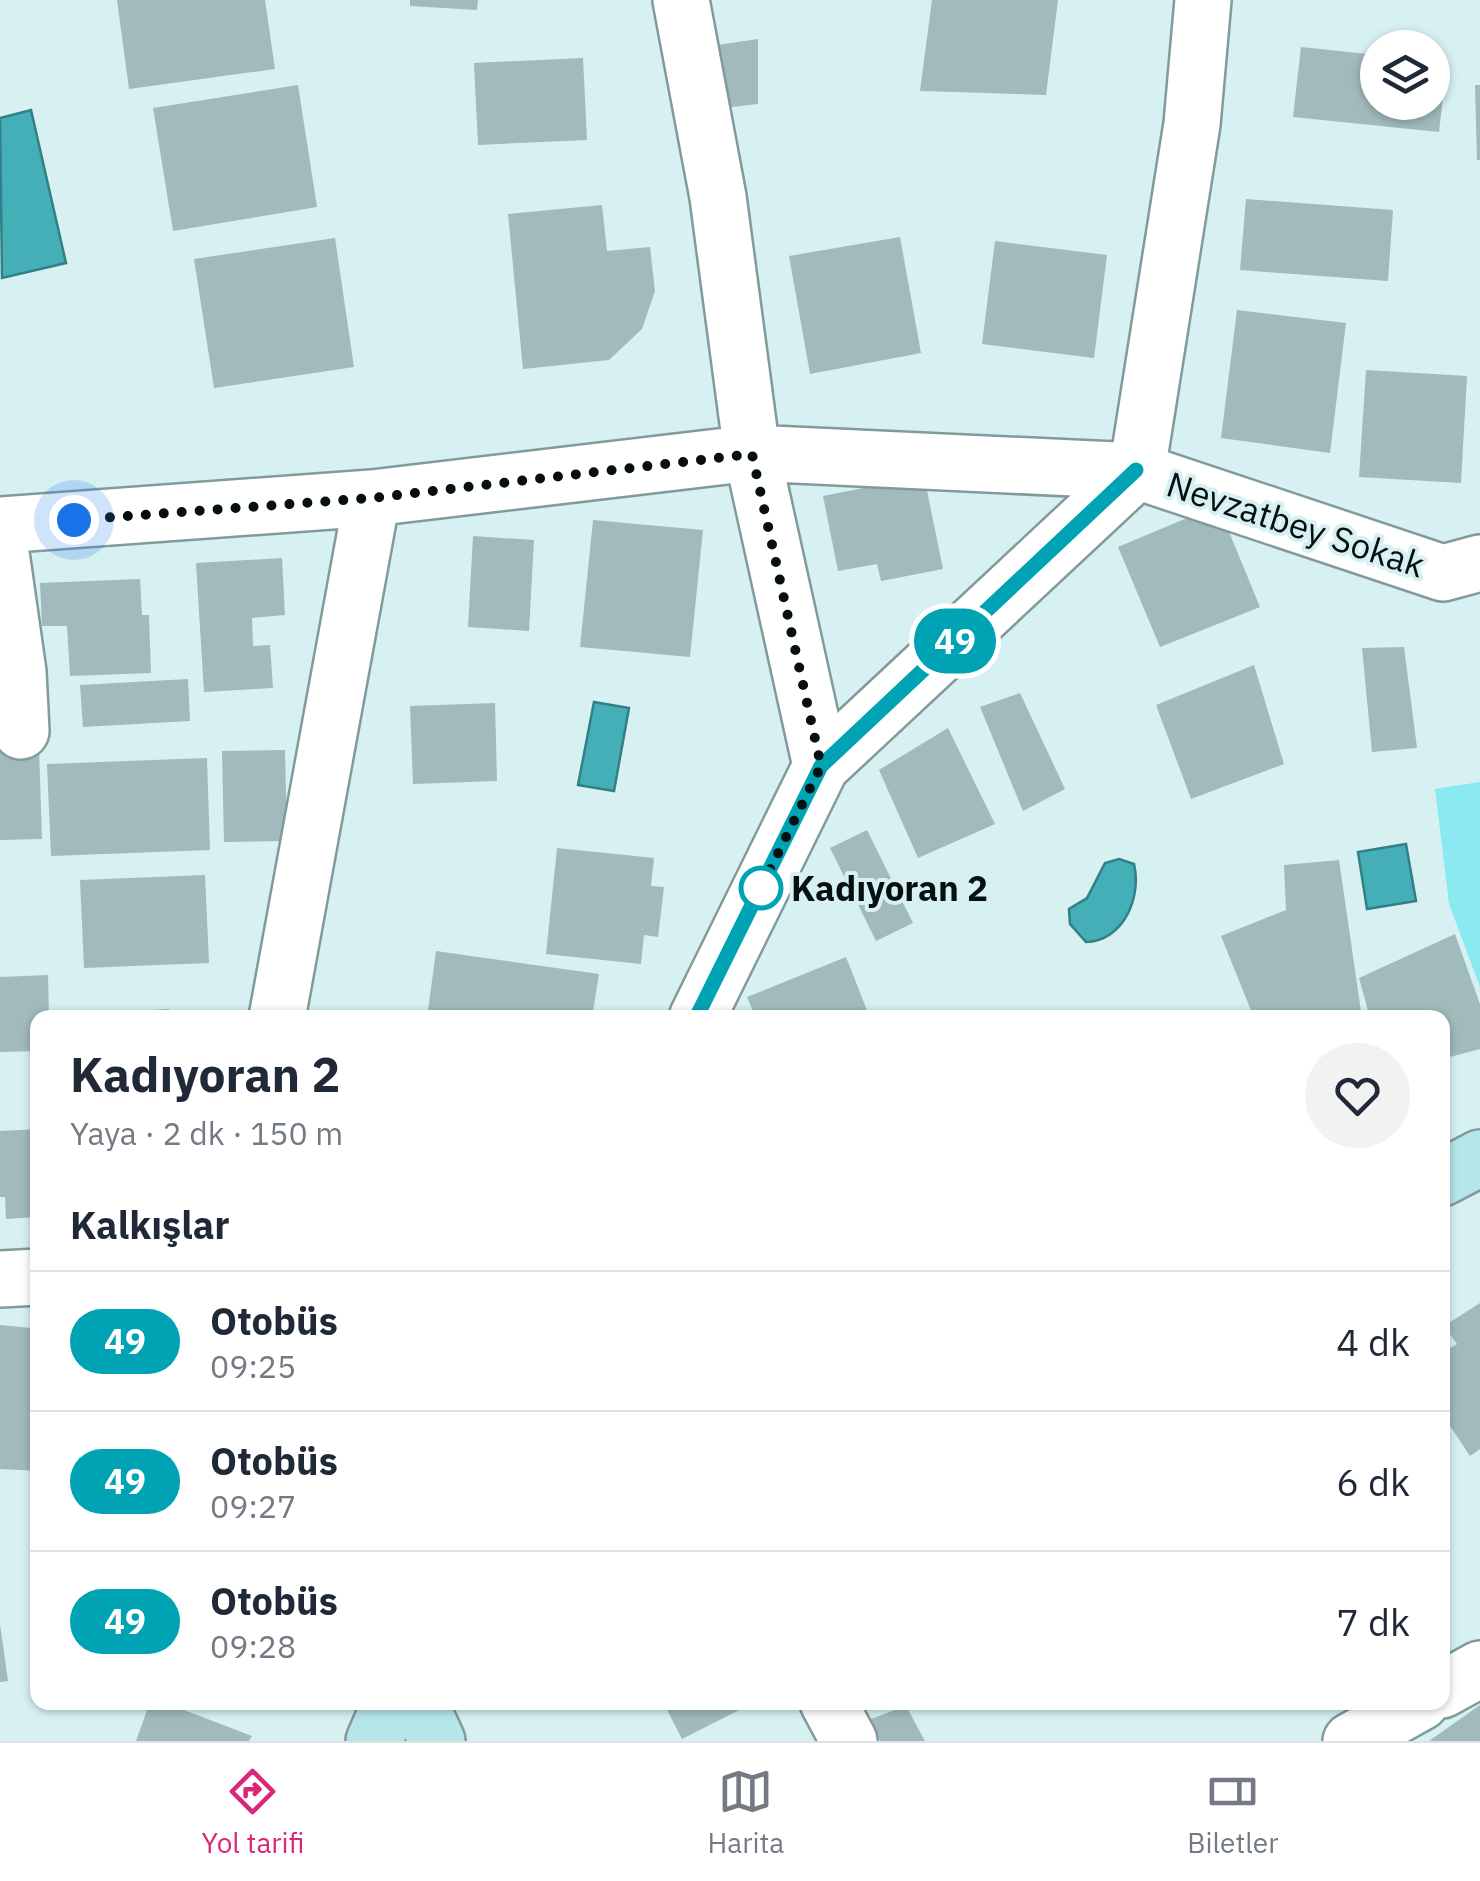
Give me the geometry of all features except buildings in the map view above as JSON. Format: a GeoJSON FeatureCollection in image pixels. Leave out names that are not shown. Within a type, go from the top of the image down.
{"type":"FeatureCollection","features":[{"type":"Feature","properties":{"kind":"street"},"geometry":{"type":"LineString","coordinates":[[681,0],[718,197],[752,454],[821,766]]}},
{"type":"Feature","properties":{"kind":"street"},"geometry":{"type":"LineString","coordinates":[[700,1010],[821,766],[1136,470],[1192,124],[1203,0]]}},
{"type":"Feature","properties":{"kind":"street","name":"Nevzatbey Sokak"},"geometry":{"type":"LineString","coordinates":[[0,525],[372,498],[752,454],[1136,470],[1443,573],[1480,563]]}},
{"type":"Feature","properties":{"kind":"street"},"geometry":{"type":"LineString","coordinates":[[278,1010],[372,498]]}},
{"type":"Feature","properties":{"kind":"street"},"geometry":{"type":"LineString","coordinates":[[0,546],[18,672],[21,731]]}},
{"type":"Feature","properties":{"kind":"street"},"geometry":{"type":"LineString","coordinates":[[1450,1174],[1480,1158]]}},
{"type":"Feature","properties":{"kind":"street"},"geometry":{"type":"LineString","coordinates":[[0,1279],[30,1277]]}},
{"type":"Feature","properties":{"kind":"street"},"geometry":{"type":"LineString","coordinates":[[1450,1686],[1480,1669]]}},
{"type":"Feature","properties":{"kind":"street"},"geometry":{"type":"LineString","coordinates":[[374,1741],[388,1710]]}},
{"type":"Feature","properties":{"kind":"street"},"geometry":{"type":"LineString","coordinates":[[422,1710],[437,1741]]}},
{"type":"Feature","properties":{"kind":"street"},"geometry":{"type":"LineString","coordinates":[[832,1710],[849,1741]]}},
{"type":"Feature","properties":{"kind":"street"},"geometry":{"type":"LineString","coordinates":[[1356,1730],[1403,1710]]}},
{"type":"Feature","properties":{"kind":"shaded area"},"geometry":{"type":"Polygon","coordinates":[[[31,110],[66,263],[2,278],[0,118],[31,110]]]}},
{"type":"Feature","properties":{"kind":"shaded area"},"geometry":{"type":"Polygon","coordinates":[[[594,702],[629,708],[614,791],[578,785],[594,702]]]}},
{"type":"Feature","properties":{"kind":"shaded area"},"geometry":{"type":"Polygon","coordinates":[[[1480,782],[1480,987],[1449,904],[1435,789],[1480,782]]]}},
{"type":"Feature","properties":{"kind":"shaded area"},"geometry":{"type":"Polygon","coordinates":[[[1406,844],[1416,901],[1367,909],[1358,852],[1406,844]]]}},
{"type":"Feature","properties":{"kind":"shaded area"},"geometry":{"type":"Polygon","coordinates":[[[1119,859],[1134,864],[1132,903],[1120,926],[1099,940],[1086,942],[1070,924],[1069,909],[1087,898],[1105,863],[1119,859]]]}},
{"type":"Feature","properties":{"kind":"bus line","name":"49"},"geometry":{"type":"LineString","coordinates":[[700,1010],[821,766],[1136,470]]}},
{"type":"Feature","properties":{"kind":"place","name":"Kadıyoran 2"},"geometry":{"type":"Point","coordinates":[761,888]}},
{"type":"Feature","properties":{"kind":"route"},"geometry":{"type":"LineString","coordinates":[[74,520],[372,498],[752,454],[821,766],[759,892],[761,888]]}}]}
